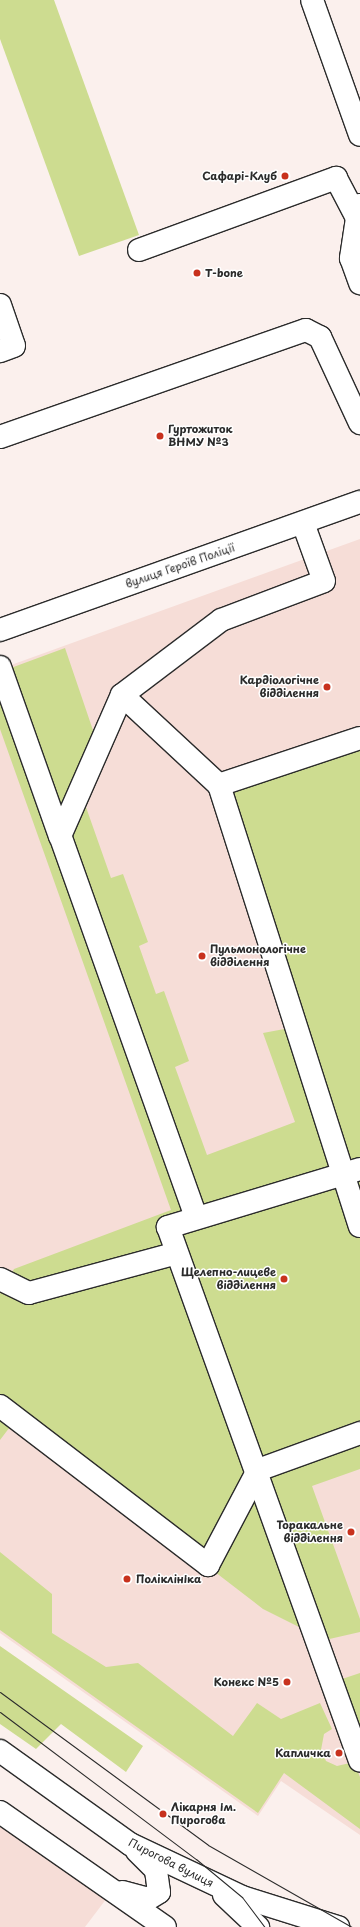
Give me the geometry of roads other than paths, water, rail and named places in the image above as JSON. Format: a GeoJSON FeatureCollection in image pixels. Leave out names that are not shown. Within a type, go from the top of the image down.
{"type":"FeatureCollection","features":[{"type":"Feature","properties":{"kind":"main road"},"geometry":{"type":"LineString","coordinates":[[312,0],[360,135]]}},
{"type":"Feature","properties":{"kind":"main road"},"geometry":{"type":"LineString","coordinates":[[139,250],[336,178],[359,210],[351,258],[360,283]]}},
{"type":"Feature","properties":{"kind":"main road"},"geometry":{"type":"LineString","coordinates":[[0,305],[14,346],[0,351]]}},
{"type":"Feature","properties":{"kind":"main road"},"geometry":{"type":"LineString","coordinates":[[0,437],[306,330],[320,337],[360,423]]}},
{"type":"Feature","properties":{"kind":"main road","name":"вулиця Героїв Поліції"},"geometry":{"type":"LineString","coordinates":[[0,630],[360,502]]}},
{"type":"Feature","properties":{"kind":"main road"},"geometry":{"type":"LineString","coordinates":[[60,836],[122,695],[220,620],[324,581],[303,523]]}},
{"type":"Feature","properties":{"kind":"main road"},"geometry":{"type":"LineString","coordinates":[[0,667],[196,1217]]}},
{"type":"Feature","properties":{"kind":"main road"},"geometry":{"type":"LineString","coordinates":[[122,695],[219,785],[351,1172],[360,1226]]}},
{"type":"Feature","properties":{"kind":"main road"},"geometry":{"type":"LineString","coordinates":[[219,785],[360,738]]}},
{"type":"Feature","properties":{"kind":"main road"},"geometry":{"type":"LineString","coordinates":[[351,1172],[196,1217],[168,1227],[258,1470],[360,1761]]}},
{"type":"Feature","properties":{"kind":"main road"},"geometry":{"type":"LineString","coordinates":[[0,1279],[29,1293],[178,1253]]}},
{"type":"Feature","properties":{"kind":"main road"},"geometry":{"type":"LineString","coordinates":[[0,1406],[208,1565],[258,1470],[360,1433]]}},
{"type":"Feature","properties":{"kind":"main road","name":"Пирогова вулиця"},"geometry":{"type":"LineString","coordinates":[[0,1751],[130,1844],[207,1882],[242,1897],[338,1927]]}},
{"type":"Feature","properties":{"kind":"main road"},"geometry":{"type":"LineString","coordinates":[[0,1812],[165,1927]]}},
{"type":"Feature","properties":{"kind":"main road"},"geometry":{"type":"LineString","coordinates":[[104,1885],[135,1897],[148,1899],[159,1892],[156,1870],[130,1844]]}},
{"type":"Feature","properties":{"kind":"main road"},"geometry":{"type":"LineString","coordinates":[[207,1882],[258,1927]]}},
{"type":"Feature","properties":{"kind":"tram line"},"geometry":{"type":"LineString","coordinates":[[0,1692],[208,1845],[352,1927]]}},
{"type":"Feature","properties":{"kind":"tram line"},"geometry":{"type":"LineString","coordinates":[[0,1712],[196,1859],[242,1897],[265,1927]]}},
{"type":"Feature","properties":{"kind":"place","name":"Сафарі-Клуб"},"geometry":{"type":"Point","coordinates":[285,176]}},
{"type":"Feature","properties":{"kind":"place","name":"T-bone"},"geometry":{"type":"Point","coordinates":[197,273]}},
{"type":"Feature","properties":{"kind":"place","name":"Гуртожиток ВНМУ №3"},"geometry":{"type":"Point","coordinates":[160,436]}},
{"type":"Feature","properties":{"kind":"place","name":"Кардіологічне відділення"},"geometry":{"type":"Point","coordinates":[327,687]}},
{"type":"Feature","properties":{"kind":"place","name":"Пульмонологічне відділення"},"geometry":{"type":"Point","coordinates":[202,956]}},
{"type":"Feature","properties":{"kind":"place","name":"Щелепно-лицеве відділення"},"geometry":{"type":"Point","coordinates":[284,1279]}},
{"type":"Feature","properties":{"kind":"place","name":"Торакальне відділення"},"geometry":{"type":"Point","coordinates":[351,1532]}},
{"type":"Feature","properties":{"kind":"place","name":"Поліклініка"},"geometry":{"type":"Point","coordinates":[127,1579]}},
{"type":"Feature","properties":{"kind":"place","name":"Конекс №5"},"geometry":{"type":"Point","coordinates":[287,1682]}},
{"type":"Feature","properties":{"kind":"place","name":"Капличка"},"geometry":{"type":"Point","coordinates":[339,1753]}},
{"type":"Feature","properties":{"kind":"place","name":"Лікарня ім. Пирогова"},"geometry":{"type":"Point","coordinates":[163,1814]}}]}
